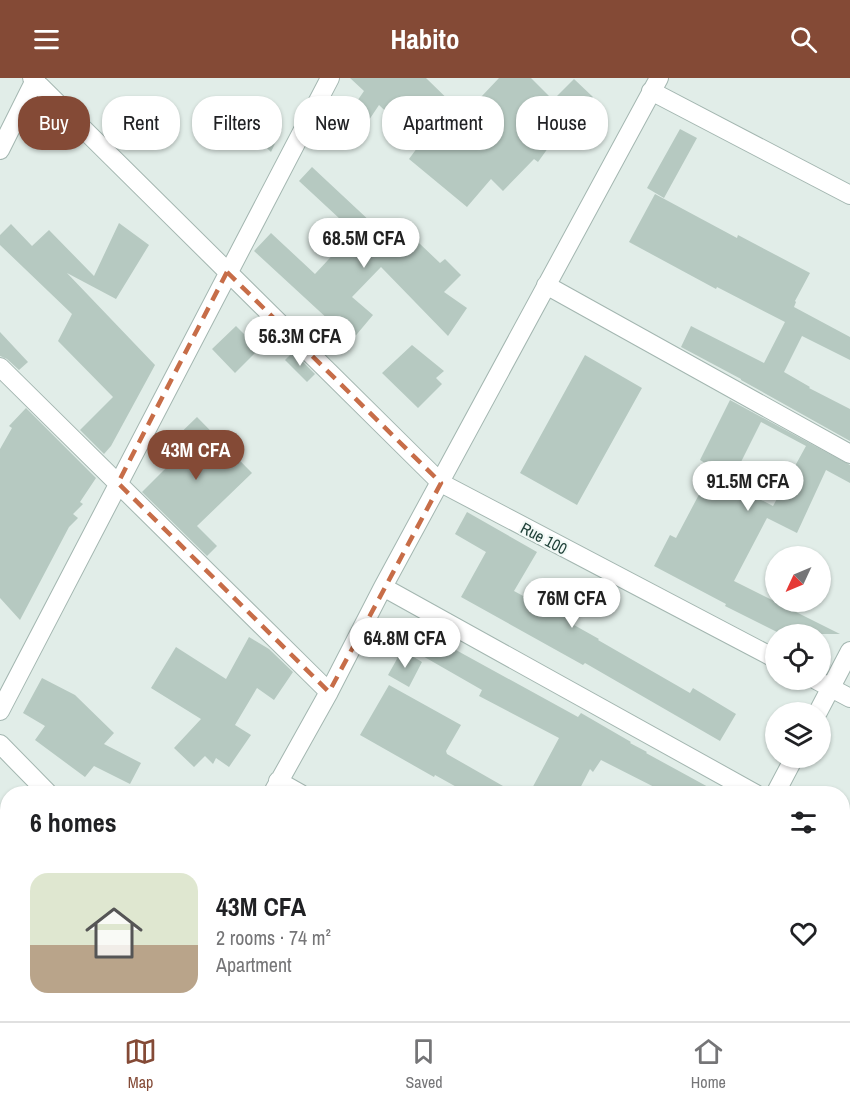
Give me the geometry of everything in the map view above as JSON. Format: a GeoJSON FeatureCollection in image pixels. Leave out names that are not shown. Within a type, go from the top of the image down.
{"type":"FeatureCollection","features":[{"type":"Feature","properties":{"kind":"street"},"geometry":{"type":"LineString","coordinates":[[0,711],[330,78]]}},
{"type":"Feature","properties":{"kind":"street"},"geometry":{"type":"LineString","coordinates":[[0,150],[34,79]]}},
{"type":"Feature","properties":{"kind":"street","name":"Rue 100"},"geometry":{"type":"LineString","coordinates":[[34,79],[441,483],[765,652]]}},
{"type":"Feature","properties":{"kind":"street"},"geometry":{"type":"LineString","coordinates":[[276,786],[329,692],[383,587],[655,84],[850,195]]}},
{"type":"Feature","properties":{"kind":"street"},"geometry":{"type":"LineString","coordinates":[[546,285],[850,454]]}},
{"type":"Feature","properties":{"kind":"street"},"geometry":{"type":"LineString","coordinates":[[0,367],[329,692]]}},
{"type":"Feature","properties":{"kind":"street"},"geometry":{"type":"LineString","coordinates":[[383,587],[742,786]]}},
{"type":"Feature","properties":{"kind":"street"},"geometry":{"type":"LineString","coordinates":[[831,674],[850,651]]}},
{"type":"Feature","properties":{"kind":"street"},"geometry":{"type":"LineString","coordinates":[[831,687],[850,698]]}},
{"type":"Feature","properties":{"kind":"street"},"geometry":{"type":"LineString","coordinates":[[0,744],[41,786]]}},
{"type":"Feature","properties":{"kind":"street"},"geometry":{"type":"LineString","coordinates":[[779,786],[789,768]]}},
{"type":"Feature","properties":{"kind":"highlighted area"},"geometry":{"type":"Polygon","coordinates":[[[227,272],[441,483],[329,692],[118,483],[227,272]]]}},
{"type":"Feature","properties":{"kind":"building"},"geometry":{"type":"Polygon","coordinates":[[[350,78],[426,78],[444,96],[382,96],[382,108],[379,105],[370,118],[370,96],[361,96],[364,91],[350,78]]]}},
{"type":"Feature","properties":{"kind":"building"},"geometry":{"type":"Polygon","coordinates":[[[499,78],[531,78],[549,96],[516,96],[516,150],[547,150],[538,162],[534,159],[503,191],[491,179],[467,207],[409,159],[416,150],[504,150],[504,96],[482,96],[499,78]]]}},
{"type":"Feature","properties":{"kind":"building"},"geometry":{"type":"Polygon","coordinates":[[[574,79],[592,96],[557,96],[574,79]]]}},
{"type":"Feature","properties":{"kind":"building"},"geometry":{"type":"Polygon","coordinates":[[[680,129],[697,138],[664,198],[647,188],[680,129]]]}},
{"type":"Feature","properties":{"kind":"building"},"geometry":{"type":"Polygon","coordinates":[[[312,167],[407,254],[419,243],[440,263],[445,259],[461,275],[444,292],[467,308],[448,336],[381,267],[352,297],[373,315],[352,340],[332,319],[330,321],[254,251],[271,233],[315,274],[354,232],[299,181],[312,167]]]}},
{"type":"Feature","properties":{"kind":"building"},"geometry":{"type":"Polygon","coordinates":[[[655,194],[737,238],[738,235],[810,273],[794,307],[850,337],[850,360],[802,336],[784,372],[850,409],[850,441],[681,347],[691,326],[764,363],[785,322],[717,287],[716,289],[629,242],[655,194]]]}},
{"type":"Feature","properties":{"kind":"building"},"geometry":{"type":"Polygon","coordinates":[[[119,223],[149,245],[116,299],[67,273],[155,365],[111,446],[104,454],[80,430],[113,397],[58,341],[72,314],[0,245],[0,235],[11,224],[32,246],[49,230],[94,276],[119,223]]]}},
{"type":"Feature","properties":{"kind":"building"},"geometry":{"type":"Polygon","coordinates":[[[236,326],[259,349],[235,373],[212,349],[236,326]]]}},
{"type":"Feature","properties":{"kind":"building"},"geometry":{"type":"Polygon","coordinates":[[[0,332],[28,362],[19,370],[0,356],[0,332]]]}},
{"type":"Feature","properties":{"kind":"building"},"geometry":{"type":"Polygon","coordinates":[[[412,345],[444,371],[436,378],[442,384],[418,408],[382,373],[412,345]]]}},
{"type":"Feature","properties":{"kind":"building"},"geometry":{"type":"Polygon","coordinates":[[[293,352],[315,374],[307,382],[285,360],[293,352]]]}},
{"type":"Feature","properties":{"kind":"building"},"geometry":{"type":"Polygon","coordinates":[[[585,355],[642,388],[577,505],[520,473],[585,355]]]}},
{"type":"Feature","properties":{"kind":"building"},"geometry":{"type":"Polygon","coordinates":[[[730,400],[850,465],[850,483],[826,470],[797,533],[767,518],[734,581],[765,596],[765,612],[796,612],[820,624],[765,624],[765,626],[654,566],[670,535],[676,538],[713,468],[700,460],[730,400]],[[761,422],[730,484],[773,506],[806,446],[761,422]]]}},
{"type":"Feature","properties":{"kind":"building"},"geometry":{"type":"Polygon","coordinates":[[[26,408],[96,478],[80,502],[83,504],[73,514],[78,518],[69,527],[20,620],[0,598],[0,449],[12,428],[9,426],[26,408]]]}},
{"type":"Feature","properties":{"kind":"building"},"geometry":{"type":"Polygon","coordinates":[[[197,417],[252,473],[197,526],[217,546],[207,556],[142,492],[178,456],[168,445],[197,417]]]}},
{"type":"Feature","properties":{"kind":"building"},"geometry":{"type":"Polygon","coordinates":[[[467,512],[537,552],[514,591],[549,610],[554,601],[579,615],[574,625],[598,640],[690,693],[693,688],[736,714],[720,741],[585,663],[583,665],[461,597],[486,552],[455,534],[467,512]]]}},
{"type":"Feature","properties":{"kind":"building"},"geometry":{"type":"Polygon","coordinates":[[[425,633],[578,717],[581,713],[646,753],[706,786],[652,786],[601,760],[593,772],[590,769],[581,786],[533,786],[559,738],[479,696],[482,690],[414,651],[425,633]]]}},
{"type":"Feature","properties":{"kind":"building"},"geometry":{"type":"Polygon","coordinates":[[[249,637],[269,649],[293,672],[274,700],[257,688],[235,725],[251,735],[229,767],[216,758],[213,764],[205,756],[194,767],[174,748],[201,719],[151,688],[176,647],[226,679],[249,637]]]}},
{"type":"Feature","properties":{"kind":"building"},"geometry":{"type":"Polygon","coordinates":[[[402,650],[422,662],[409,687],[388,675],[402,650]]]}},
{"type":"Feature","properties":{"kind":"building"},"geometry":{"type":"Polygon","coordinates":[[[42,678],[75,695],[114,733],[104,744],[141,763],[130,784],[94,766],[85,777],[35,740],[45,726],[23,713],[42,678]]]}},
{"type":"Feature","properties":{"kind":"building"},"geometry":{"type":"Polygon","coordinates":[[[389,685],[461,725],[446,751],[447,754],[503,786],[455,786],[435,775],[434,777],[360,735],[389,685]]]}}]}
